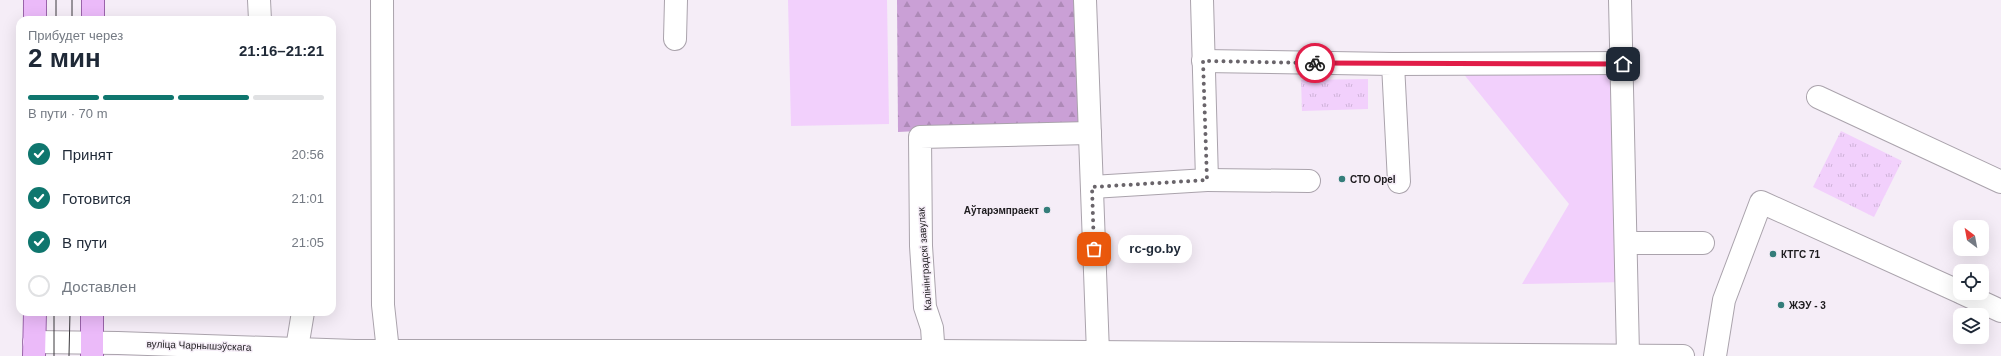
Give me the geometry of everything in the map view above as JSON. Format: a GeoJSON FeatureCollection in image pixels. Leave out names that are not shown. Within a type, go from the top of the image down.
{"type":"FeatureCollection","features":[{"type":"Feature","properties":{"kind":"main road"},"geometry":{"type":"LineString","coordinates":[[35,0],[35,16]]}},
{"type":"Feature","properties":{"kind":"main road"},"geometry":{"type":"LineString","coordinates":[[93,0],[93,16]]}},
{"type":"Feature","properties":{"kind":"main road"},"geometry":{"type":"LineString","coordinates":[[34,316],[34,349]]}},
{"type":"Feature","properties":{"kind":"main road"},"geometry":{"type":"LineString","coordinates":[[92,316],[92,350]]}},
{"type":"Feature","properties":{"kind":"street"},"geometry":{"type":"LineString","coordinates":[[258,0],[260,16]]}},
{"type":"Feature","properties":{"kind":"street"},"geometry":{"type":"LineString","coordinates":[[382,0],[383,305],[388,351]]}},
{"type":"Feature","properties":{"kind":"street"},"geometry":{"type":"LineString","coordinates":[[675,39],[676,0]]}},
{"type":"Feature","properties":{"kind":"street"},"geometry":{"type":"LineString","coordinates":[[1085,0],[1098,353]]}},
{"type":"Feature","properties":{"kind":"street"},"geometry":{"type":"LineString","coordinates":[[1202,0],[1207,180]]}},
{"type":"Feature","properties":{"kind":"street"},"geometry":{"type":"LineString","coordinates":[[1615,355],[1626,243],[1623,64],[1620,0]]}},
{"type":"Feature","properties":{"kind":"street"},"geometry":{"type":"LineString","coordinates":[[1203,61],[1393,64],[1623,64]]}},
{"type":"Feature","properties":{"kind":"street"},"geometry":{"type":"LineString","coordinates":[[1393,64],[1399,182]]}},
{"type":"Feature","properties":{"kind":"street"},"geometry":{"type":"LineString","coordinates":[[1818,97],[2001,182]]}},
{"type":"Feature","properties":{"kind":"street","name":"Калінінградскі завулак"},"geometry":{"type":"LineString","coordinates":[[934,354],[932,328],[925,307],[921,246],[920,137],[1090,133]]}},
{"type":"Feature","properties":{"kind":"street"},"geometry":{"type":"LineString","coordinates":[[1092,187],[1207,180],[1309,181]]}},
{"type":"Feature","properties":{"kind":"street"},"geometry":{"type":"LineString","coordinates":[[1715,356],[1724,300],[1761,202],[1953,288]]}},
{"type":"Feature","properties":{"kind":"street"},"geometry":{"type":"LineString","coordinates":[[1626,243],[1703,243]]}},
{"type":"Feature","properties":{"kind":"street"},"geometry":{"type":"LineString","coordinates":[[1979,300],[2001,310]]}},
{"type":"Feature","properties":{"kind":"street"},"geometry":{"type":"LineString","coordinates":[[298,348],[302,316]]}},
{"type":"Feature","properties":{"kind":"street","name":"вуліца Чарнышэўскага"},"geometry":{"type":"LineString","coordinates":[[34,349],[92,350],[298,348],[354,354],[388,351],[1683,356]]}},
{"type":"Feature","properties":{"kind":"green space"},"geometry":{"type":"Polygon","coordinates":[[[788,0],[887,0],[889,124],[791,126],[788,0]]]}},
{"type":"Feature","properties":{"kind":"green space"},"geometry":{"type":"Polygon","coordinates":[[[897,0],[1075,0],[1079,123],[898,132],[897,0]]]}},
{"type":"Feature","properties":{"kind":"green space"},"geometry":{"type":"Polygon","coordinates":[[[1617,63],[1627,282],[1522,284],[1569,204],[1458,67],[1617,63]]]}},
{"type":"Feature","properties":{"kind":"green space"},"geometry":{"type":"Polygon","coordinates":[[[1368,79],[1368,109],[1302,111],[1301,80],[1368,79]]]}},
{"type":"Feature","properties":{"kind":"green space"},"geometry":{"type":"Polygon","coordinates":[[[1841,131],[1902,161],[1874,217],[1813,187],[1841,131]]]}},
{"type":"Feature","properties":{"kind":"tram line"},"geometry":{"type":"LineString","coordinates":[[56,0],[56,16]]}},
{"type":"Feature","properties":{"kind":"tram line"},"geometry":{"type":"LineString","coordinates":[[72,0],[72,16]]}},
{"type":"Feature","properties":{"kind":"tram line"},"geometry":{"type":"LineString","coordinates":[[54,316],[54,356]]}},
{"type":"Feature","properties":{"kind":"tram line"},"geometry":{"type":"LineString","coordinates":[[69,356],[70,316]]}},
{"type":"Feature","properties":{"kind":"way so far"},"geometry":{"type":"LineString","coordinates":[[1094,249],[1092,187],[1207,180],[1203,61],[1315,63]]}},
{"type":"Feature","properties":{"kind":"place","name":"СТО Opel"},"geometry":{"type":"Point","coordinates":[1342,179]}},
{"type":"Feature","properties":{"kind":"place","name":"Аўтарэмпраект"},"geometry":{"type":"Point","coordinates":[1047,210]}},
{"type":"Feature","properties":{"kind":"place","name":"rc-go.by"},"geometry":{"type":"Point","coordinates":[1094,249]}},
{"type":"Feature","properties":{"kind":"place","name":"КТГС 71"},"geometry":{"type":"Point","coordinates":[1773,254]}},
{"type":"Feature","properties":{"kind":"place","name":"ЖЭУ - 3"},"geometry":{"type":"Point","coordinates":[1781,305]}},
{"type":"Feature","properties":{"kind":"route"},"geometry":{"type":"LineString","coordinates":[[1315,63],[1623,64]]}}]}
